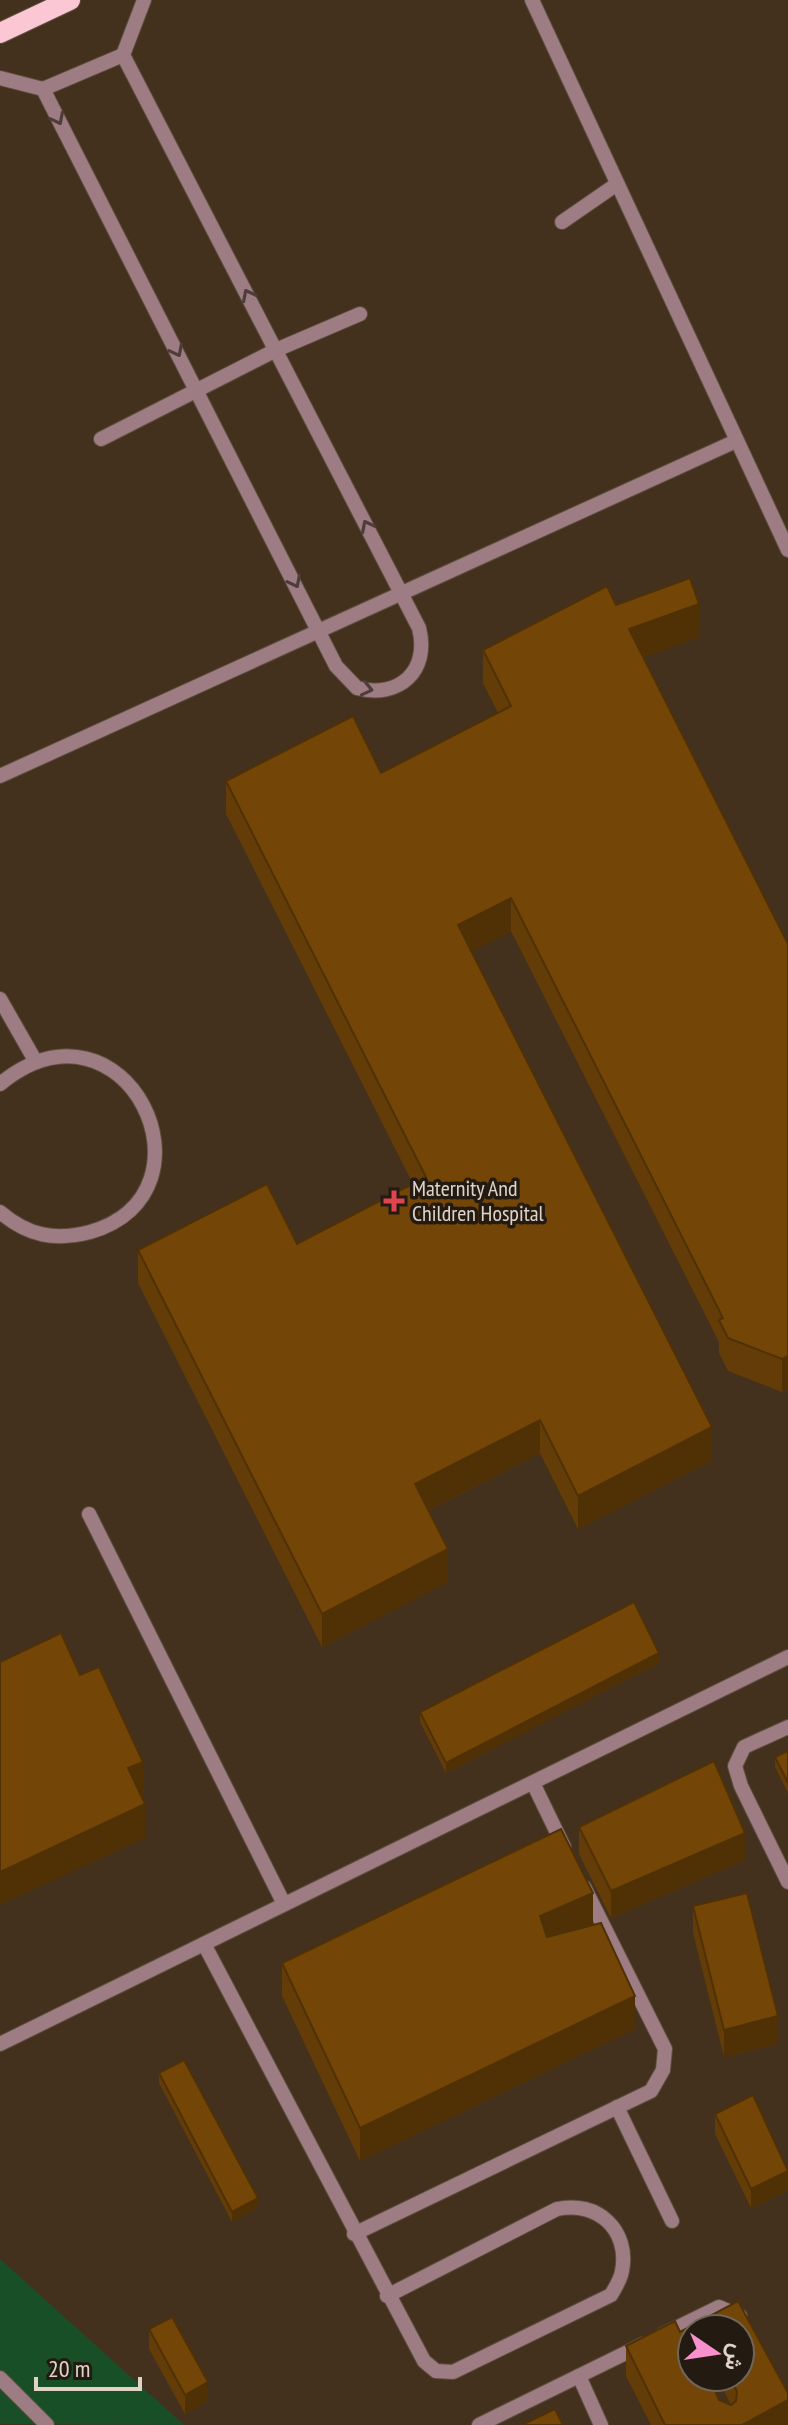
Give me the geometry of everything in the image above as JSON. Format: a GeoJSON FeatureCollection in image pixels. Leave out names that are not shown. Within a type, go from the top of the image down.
{"type":"FeatureCollection","features":[{"type":"Feature","properties":{"kind":"main road"},"geometry":{"type":"LineString","coordinates":[[0,33],[70,0]]}},
{"type":"Feature","properties":{"kind":"lane"},"geometry":{"type":"LineString","coordinates":[[0,78],[43,89],[123,55],[144,0]]}},
{"type":"Feature","properties":{"kind":"lane"},"geometry":{"type":"LineString","coordinates":[[532,0],[788,550]]}},
{"type":"Feature","properties":{"kind":"lane"},"geometry":{"type":"LineString","coordinates":[[43,89],[336,666],[357,688],[372,692],[403,685],[414,674],[423,644],[403,595],[123,55]]}},
{"type":"Feature","properties":{"kind":"lane"},"geometry":{"type":"LineString","coordinates":[[562,222],[617,184]]}},
{"type":"Feature","properties":{"kind":"lane"},"geometry":{"type":"LineString","coordinates":[[101,439],[276,350],[360,314]]}},
{"type":"Feature","properties":{"kind":"lane"},"geometry":{"type":"LineString","coordinates":[[0,776],[736,441]]}},
{"type":"Feature","properties":{"kind":"lane"},"geometry":{"type":"LineString","coordinates":[[0,999],[36,1062]]}},
{"type":"Feature","properties":{"kind":"lane"},"geometry":{"type":"LineString","coordinates":[[0,1084],[20,1068],[56,1056],[94,1061],[127,1081],[149,1112],[156,1139],[152,1171],[138,1201],[114,1225],[64,1239],[30,1232],[4,1220]]}},
{"type":"Feature","properties":{"kind":"lane"},"geometry":{"type":"LineString","coordinates":[[89,1514],[284,1904]]}},
{"type":"Feature","properties":{"kind":"lane"},"geometry":{"type":"LineString","coordinates":[[0,2044],[788,1657]]}},
{"type":"Feature","properties":{"kind":"lane"},"geometry":{"type":"LineString","coordinates":[[788,1727],[744,1747],[735,1766],[741,1786],[788,1882]]}},
{"type":"Feature","properties":{"kind":"lane"},"geometry":{"type":"LineString","coordinates":[[354,2234],[651,2091],[663,2070],[665,2049],[533,1783]]}},
{"type":"Feature","properties":{"kind":"lane"},"geometry":{"type":"LineString","coordinates":[[204,1944],[387,2296],[424,2361],[436,2371],[453,2372],[611,2295],[622,2273],[622,2249],[611,2226],[595,2209],[576,2204],[557,2209],[387,2296]]}},
{"type":"Feature","properties":{"kind":"lane"},"geometry":{"type":"LineString","coordinates":[[617,2107],[672,2221]]}},
{"type":"Feature","properties":{"kind":"lane"},"geometry":{"type":"LineString","coordinates":[[710,2313],[719,2307],[737,2313]]}},
{"type":"Feature","properties":{"kind":"lane"},"geometry":{"type":"LineString","coordinates":[[479,2425],[579,2376],[676,2334]]}},
{"type":"Feature","properties":{"kind":"lane"},"geometry":{"type":"LineString","coordinates":[[579,2376],[601,2425]]}},
{"type":"Feature","properties":{"kind":"lane"},"geometry":{"type":"LineString","coordinates":[[0,2378],[47,2425]]}},
{"type":"Feature","properties":{"kind":"green space"},"geometry":{"type":"Polygon","coordinates":[[[0,2259],[184,2425],[0,2424],[0,2259]]]}},
{"type":"Feature","properties":{"kind":"building"},"geometry":{"type":"Polygon","coordinates":[[[690,578],[699,604],[629,629],[788,944],[788,1356],[782,1359],[728,1338],[719,1320],[723,1318],[511,898],[458,925],[712,1427],[578,1496],[540,1420],[415,1484],[448,1549],[322,1614],[138,1250],[267,1184],[297,1244],[426,1177],[226,781],[353,716],[381,773],[511,706],[483,650],[607,586],[616,605],[690,578]]]}},
{"type":"Feature","properties":{"kind":"building"},"geometry":{"type":"Polygon","coordinates":[[[634,1602],[659,1653],[446,1763],[420,1712],[634,1602]]]}},
{"type":"Feature","properties":{"kind":"building"},"geometry":{"type":"Polygon","coordinates":[[[61,1633],[80,1675],[99,1667],[143,1762],[128,1768],[145,1804],[0,1872],[0,1662],[61,1633]]]}},
{"type":"Feature","properties":{"kind":"building"},"geometry":{"type":"Polygon","coordinates":[[[788,1751],[788,1783],[775,1757],[788,1751]]]}},
{"type":"Feature","properties":{"kind":"building"},"geometry":{"type":"Polygon","coordinates":[[[714,1761],[745,1833],[611,1891],[579,1827],[714,1761]]]}},
{"type":"Feature","properties":{"kind":"building"},"geometry":{"type":"Polygon","coordinates":[[[561,1829],[593,1893],[540,1916],[547,1937],[601,1923],[635,1996],[360,2128],[282,1963],[561,1829]]]}},
{"type":"Feature","properties":{"kind":"building"},"geometry":{"type":"Polygon","coordinates":[[[747,1893],[778,2016],[724,2030],[693,1906],[747,1893]]]}},
{"type":"Feature","properties":{"kind":"building"},"geometry":{"type":"Polygon","coordinates":[[[184,2060],[258,2198],[232,2212],[159,2073],[184,2060]]]}},
{"type":"Feature","properties":{"kind":"building"},"geometry":{"type":"Polygon","coordinates":[[[753,2095],[788,2171],[751,2189],[715,2114],[753,2095]]]}},
{"type":"Feature","properties":{"kind":"building"},"geometry":{"type":"Polygon","coordinates":[[[738,2301],[745,2313],[716,2313],[738,2301]]]}},
{"type":"Feature","properties":{"kind":"building"},"geometry":{"type":"Polygon","coordinates":[[[172,2317],[208,2382],[185,2395],[149,2329],[172,2317]]]}},
{"type":"Feature","properties":{"kind":"building"},"geometry":{"type":"Polygon","coordinates":[[[675,2321],[676,2393],[716,2393],[719,2400],[731,2405],[736,2401],[737,2393],[756,2393],[756,2334],[788,2393],[788,2400],[742,2425],[665,2425],[626,2346],[675,2321]]]}},
{"type":"Feature","properties":{"kind":"building"},"geometry":{"type":"Polygon","coordinates":[[[555,2409],[563,2425],[522,2425],[555,2409]]]}},
{"type":"Feature","properties":{"kind":"place","name":"Maternity And Children Hospital"},"geometry":{"type":"Point","coordinates":[394,1201]}}]}
